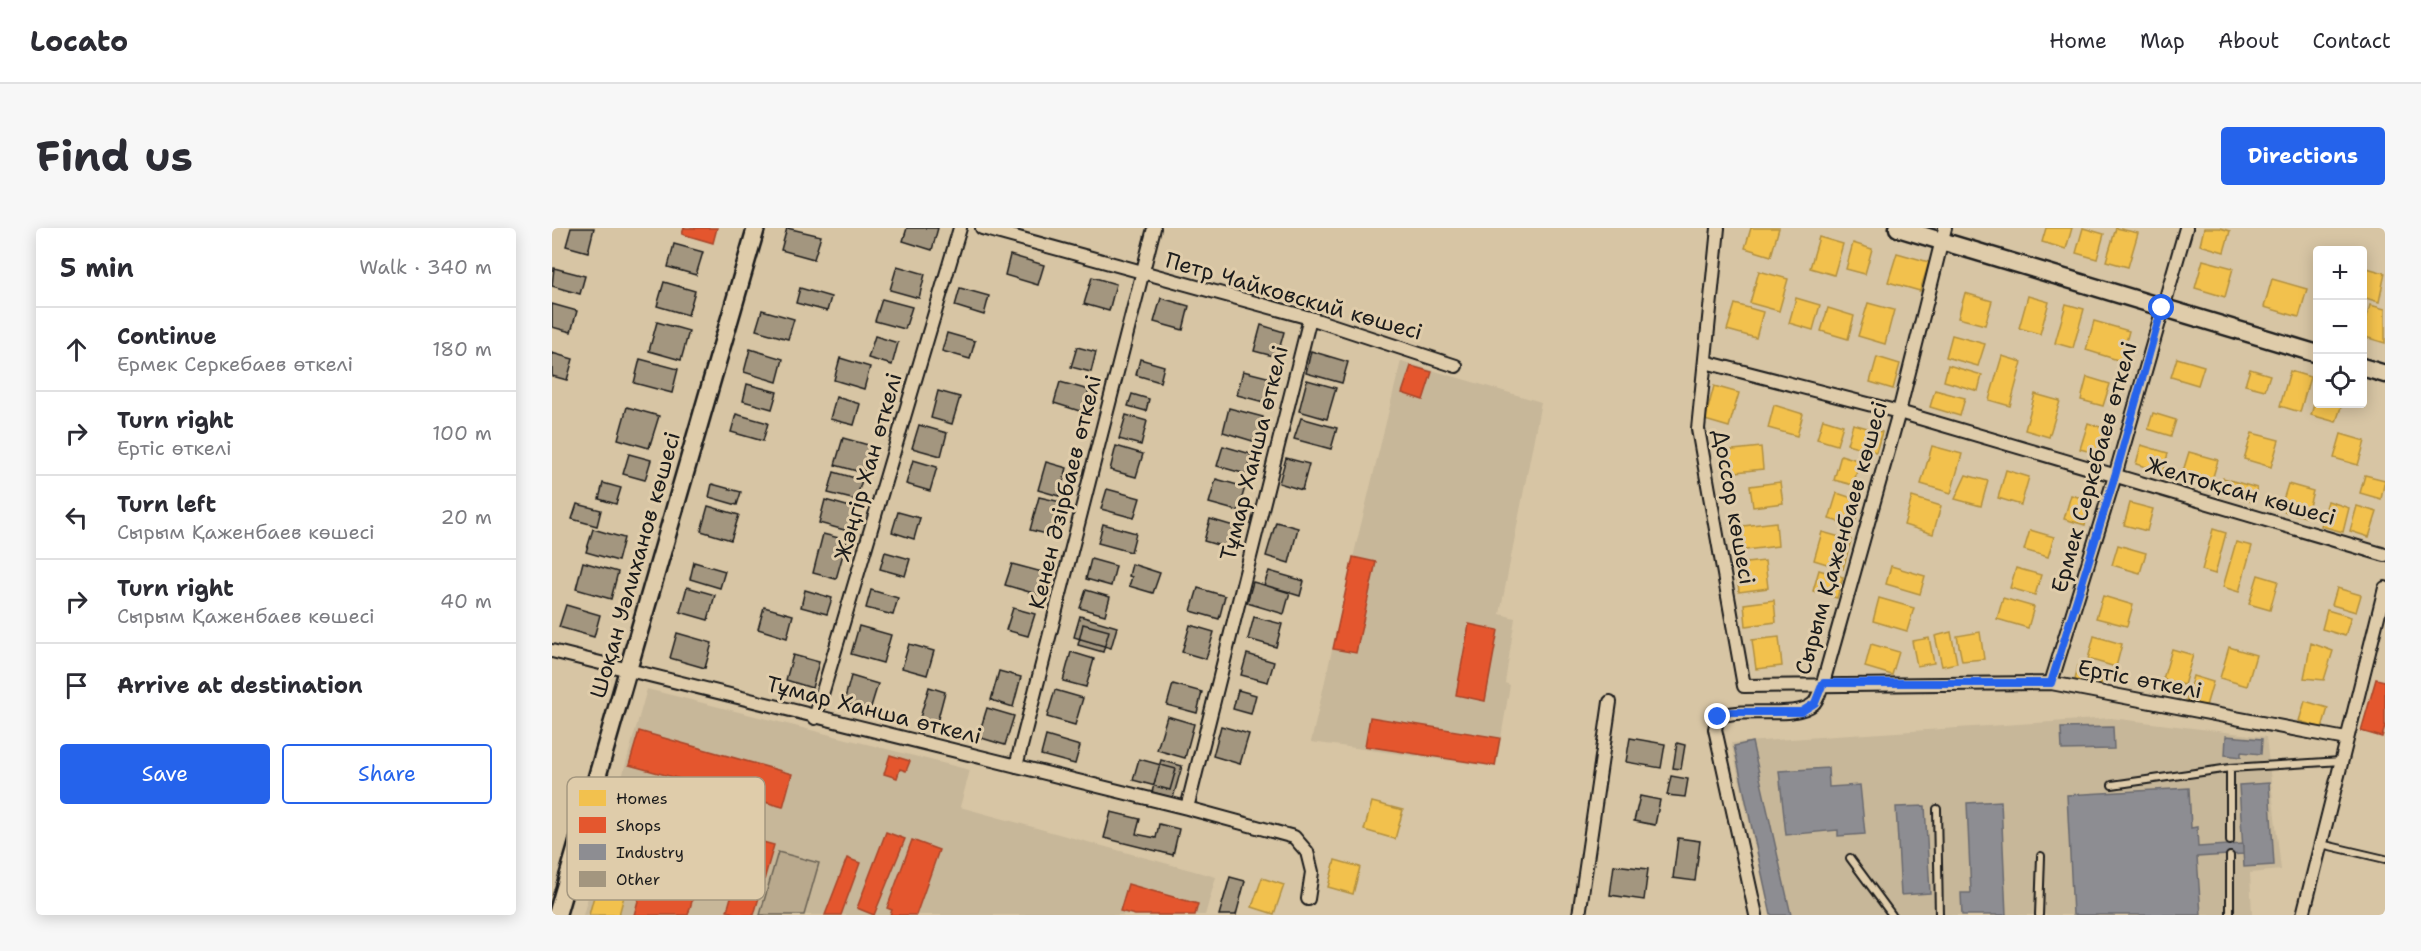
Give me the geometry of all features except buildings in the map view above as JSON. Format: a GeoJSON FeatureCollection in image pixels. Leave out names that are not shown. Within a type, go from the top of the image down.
{"type":"FeatureCollection","features":[{"type":"Feature","properties":{"kind":"main road","name":"Шоқан Уәлиханов көшесі"},"geometry":{"type":"LineString","coordinates":[[598,777],[756,228]]}},
{"type":"Feature","properties":{"kind":"main road"},"geometry":{"type":"LineString","coordinates":[[1898,228],[1944,234],[2162,308],[2313,353]]}},
{"type":"Feature","properties":{"kind":"main road"},"geometry":{"type":"LineString","coordinates":[[2367,369],[2385,374]]}},
{"type":"Feature","properties":{"kind":"main road","name":"Шоқан Уәлиханов көшесі"},"geometry":{"type":"LineString","coordinates":[[557,915],[567,881]]}},
{"type":"Feature","properties":{"kind":"street","name":"Жәңгір Хан өткелі"},"geometry":{"type":"LineString","coordinates":[[815,718],[960,228]]}},
{"type":"Feature","properties":{"kind":"street","name":"Петр Чайковский көшесі"},"geometry":{"type":"LineString","coordinates":[[982,228],[1142,274],[1310,318],[1456,366]]}},
{"type":"Feature","properties":{"kind":"street","name":"Кенен Әзірбаев өткелі"},"geometry":{"type":"LineString","coordinates":[[1017,766],[1154,228]]}},
{"type":"Feature","properties":{"kind":"street","name":"Доссор көшесі"},"geometry":{"type":"LineString","coordinates":[[1718,228],[1698,429],[1744,686]]}},
{"type":"Feature","properties":{"kind":"street","name":"Ермек Серкебаев өткелі"},"geometry":{"type":"LineString","coordinates":[[2051,683],[2115,476],[2186,228]]}},
{"type":"Feature","properties":{"kind":"street","name":"Сырым Қаженбаев көшесі"},"geometry":{"type":"LineString","coordinates":[[1756,915],[1715,729],[1718,717],[1730,712],[1801,712],[1815,703],[1823,683],[1899,412],[1944,234]]}},
{"type":"Feature","properties":{"kind":"street","name":"Тұмар Ханша өткелі"},"geometry":{"type":"LineString","coordinates":[[1187,808],[1310,318]]}},
{"type":"Feature","properties":{"kind":"street","name":"Желтоқсан көшесі"},"geometry":{"type":"LineString","coordinates":[[1705,362],[1899,412],[2385,555]]}},
{"type":"Feature","properties":{"kind":"street"},"geometry":{"type":"LineString","coordinates":[[2303,915],[2385,588]]}},
{"type":"Feature","properties":{"kind":"street","name":"Тұмар Ханша өткелі"},"geometry":{"type":"LineString","coordinates":[[552,651],[815,718],[1187,808],[1294,837],[1307,852],[1312,872],[1308,898]]}},
{"type":"Feature","properties":{"kind":"street","name":"Ертіс өткелі"},"geometry":{"type":"LineString","coordinates":[[1744,686],[1823,683],[2051,683],[2346,739]]}},
{"type":"Feature","properties":{"kind":"street"},"geometry":{"type":"LineString","coordinates":[[1579,915],[1610,702]]}},
{"type":"Feature","properties":{"kind":"lane"},"geometry":{"type":"LineString","coordinates":[[2112,784],[2230,768],[2341,761]]}},
{"type":"Feature","properties":{"kind":"lane"},"geometry":{"type":"LineString","coordinates":[[2230,768],[2230,841]]}},
{"type":"Feature","properties":{"kind":"lane"},"geometry":{"type":"LineString","coordinates":[[1937,809],[1939,915]]}},
{"type":"Feature","properties":{"kind":"lane"},"geometry":{"type":"LineString","coordinates":[[2321,844],[2385,859]]}},
{"type":"Feature","properties":{"kind":"lane"},"geometry":{"type":"LineString","coordinates":[[2039,915],[2041,856]]}},
{"type":"Feature","properties":{"kind":"lane"},"geometry":{"type":"LineString","coordinates":[[2230,856],[2230,915]]}},
{"type":"Feature","properties":{"kind":"lane"},"geometry":{"type":"LineString","coordinates":[[1850,858],[1892,915]]}},
{"type":"Feature","properties":{"kind":"shaded area"},"geometry":{"type":"Polygon","coordinates":[[[1401,361],[1541,402],[1500,614],[1515,618],[1505,683],[1510,685],[1496,767],[1311,742],[1401,361]]]}},
{"type":"Feature","properties":{"kind":"shaded area"},"geometry":{"type":"Polygon","coordinates":[[[647,689],[970,770],[960,807],[1216,877],[1205,915],[583,915],[587,900],[765,900],[765,777],[622,777],[647,689]]]}},
{"type":"Feature","properties":{"kind":"shaded area"},"geometry":{"type":"Polygon","coordinates":[[[2111,718],[2266,737],[2281,870],[2250,873],[2252,915],[1770,915],[1731,743],[2111,718]]]}},
{"type":"Feature","properties":{"kind":"shaded area"},"geometry":{"type":"Polygon","coordinates":[[[778,852],[819,863],[804,915],[760,915],[778,852]]]}},
{"type":"Feature","properties":{"kind":"route"},"geometry":{"type":"LineString","coordinates":[[1718,717],[1730,712],[1801,712],[1815,703],[1823,683],[2051,683],[2115,476],[2162,308]]}}]}
